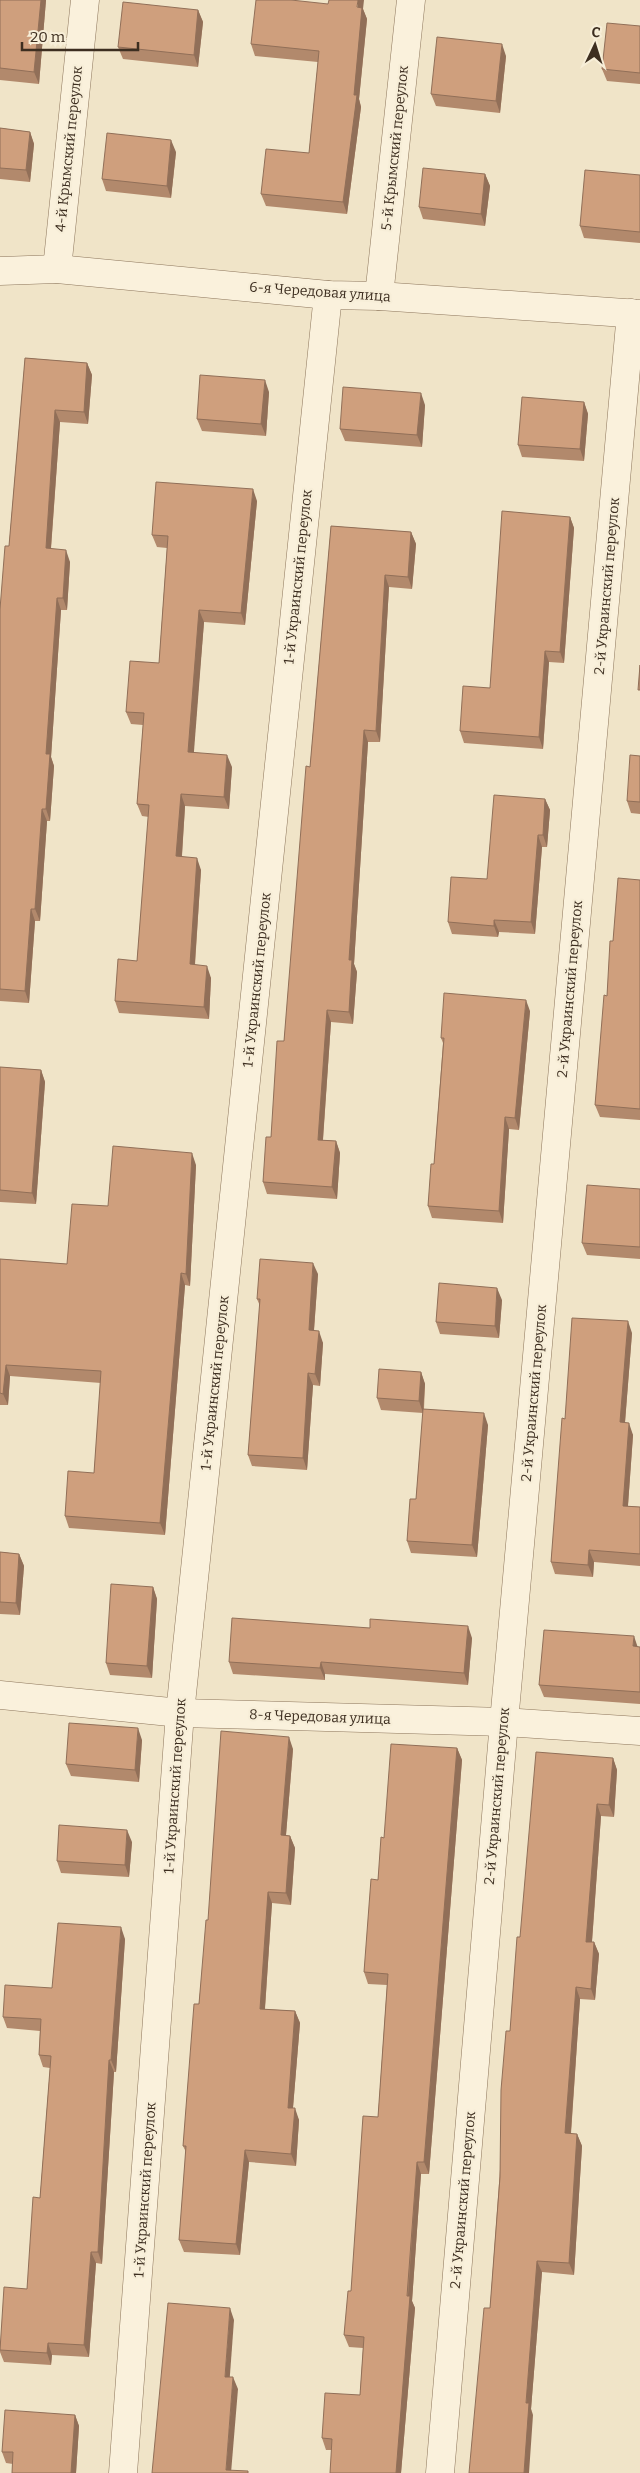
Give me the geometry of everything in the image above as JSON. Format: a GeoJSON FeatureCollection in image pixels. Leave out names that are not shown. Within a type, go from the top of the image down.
{"type":"FeatureCollection","features":[{"type":"Feature","properties":{"kind":"street","name":"4-й Крымский переулок"},"geometry":{"type":"LineString","coordinates":[[57,269],[85,0]]}},
{"type":"Feature","properties":{"kind":"street","name":"5-й Крымский переулок"},"geometry":{"type":"LineString","coordinates":[[379,296],[411,0]]}},
{"type":"Feature","properties":{"kind":"street","name":"6-я Чередовая улица"},"geometry":{"type":"LineString","coordinates":[[0,271],[57,269],[328,295],[379,296],[636,313]]}},
{"type":"Feature","properties":{"kind":"street","name":"1-й Украинский переулок"},"geometry":{"type":"LineString","coordinates":[[123,2473],[180,1713],[328,295]]}},
{"type":"Feature","properties":{"kind":"street","name":"2-й Украинский переулок"},"geometry":{"type":"LineString","coordinates":[[440,2473],[504,1722],[636,313]]}},
{"type":"Feature","properties":{"kind":"street","name":"8-я Чередовая улица"},"geometry":{"type":"LineString","coordinates":[[0,1695],[180,1713],[504,1722],[640,1731]]}},
{"type":"Feature","properties":{"kind":"building"},"geometry":{"type":"Polygon","coordinates":[[[0,0],[41,0],[34,72],[0,68],[0,0]]]}},
{"type":"Feature","properties":{"kind":"building"},"geometry":{"type":"Polygon","coordinates":[[[256,0],[291,0],[328,4],[329,0],[358,0],[357,7],[362,8],[354,95],[357,95],[343,202],[261,194],[266,149],[309,153],[319,51],[251,44],[256,0]]]}},
{"type":"Feature","properties":{"kind":"building"},"geometry":{"type":"Polygon","coordinates":[[[123,2],[198,10],[194,55],[118,47],[123,2]]]}},
{"type":"Feature","properties":{"kind":"building"},"geometry":{"type":"Polygon","coordinates":[[[607,23],[640,26],[640,73],[602,69],[607,23]]]}},
{"type":"Feature","properties":{"kind":"building"},"geometry":{"type":"Polygon","coordinates":[[[437,37],[502,44],[496,101],[431,94],[437,37]]]}},
{"type":"Feature","properties":{"kind":"building"},"geometry":{"type":"Polygon","coordinates":[[[0,128],[30,132],[26,170],[0,168],[0,128]]]}},
{"type":"Feature","properties":{"kind":"building"},"geometry":{"type":"Polygon","coordinates":[[[107,133],[171,140],[167,186],[102,179],[107,133]]]}},
{"type":"Feature","properties":{"kind":"building"},"geometry":{"type":"Polygon","coordinates":[[[423,168],[485,174],[481,214],[419,207],[423,168]]]}},
{"type":"Feature","properties":{"kind":"building"},"geometry":{"type":"Polygon","coordinates":[[[585,170],[640,175],[640,232],[580,226],[585,170]]]}},
{"type":"Feature","properties":{"kind":"building"},"geometry":{"type":"Polygon","coordinates":[[[25,358],[87,363],[84,412],[55,410],[46,548],[66,550],[63,598],[57,598],[46,754],[50,754],[46,809],[42,809],[35,909],[31,909],[25,991],[0,989],[0,609],[5,546],[9,546],[25,358]]]}},
{"type":"Feature","properties":{"kind":"building"},"geometry":{"type":"Polygon","coordinates":[[[200,375],[265,380],[261,424],[197,419],[200,375]]]}},
{"type":"Feature","properties":{"kind":"building"},"geometry":{"type":"Polygon","coordinates":[[[343,387],[421,393],[417,435],[340,429],[343,387]]]}},
{"type":"Feature","properties":{"kind":"building"},"geometry":{"type":"Polygon","coordinates":[[[522,397],[584,402],[580,449],[518,445],[522,397]]]}},
{"type":"Feature","properties":{"kind":"building"},"geometry":{"type":"Polygon","coordinates":[[[156,482],[253,489],[241,613],[199,610],[188,752],[227,755],[224,797],[181,794],[176,856],[197,858],[190,964],[207,966],[204,1007],[115,1001],[118,959],[137,961],[149,805],[137,804],[144,713],[126,712],[130,661],[159,663],[168,536],[152,535],[156,482]]]}},
{"type":"Feature","properties":{"kind":"building"},"geometry":{"type":"Polygon","coordinates":[[[502,511],[570,517],[560,652],[545,651],[539,737],[460,731],[463,686],[490,688],[502,511]]]}},
{"type":"Feature","properties":{"kind":"building"},"geometry":{"type":"Polygon","coordinates":[[[331,526],[411,532],[408,577],[385,575],[376,731],[364,730],[349,960],[352,960],[349,1012],[327,1010],[318,1140],[336,1141],[332,1187],[263,1182],[266,1137],[271,1137],[277,1041],[284,1041],[306,766],[310,767],[331,526]]]}},
{"type":"Feature","properties":{"kind":"building"},"geometry":{"type":"Polygon","coordinates":[[[640,665],[640,690],[638,690],[640,665]]]}},
{"type":"Feature","properties":{"kind":"building"},"geometry":{"type":"Polygon","coordinates":[[[630,755],[640,756],[640,802],[627,801],[630,755]]]}},
{"type":"Feature","properties":{"kind":"building"},"geometry":{"type":"Polygon","coordinates":[[[494,795],[545,799],[543,835],[538,835],[531,922],[494,920],[494,926],[448,922],[451,877],[487,879],[494,795]]]}},
{"type":"Feature","properties":{"kind":"building"},"geometry":{"type":"Polygon","coordinates":[[[618,878],[640,880],[640,1109],[595,1105],[604,995],[607,996],[610,941],[613,941],[618,878]]]}},
{"type":"Feature","properties":{"kind":"building"},"geometry":{"type":"Polygon","coordinates":[[[444,993],[526,1000],[515,1118],[505,1117],[499,1211],[428,1206],[431,1164],[434,1164],[444,1038],[441,1038],[444,993]]]}},
{"type":"Feature","properties":{"kind":"building"},"geometry":{"type":"Polygon","coordinates":[[[0,1067],[41,1070],[32,1193],[0,1190],[0,1067]]]}},
{"type":"Feature","properties":{"kind":"building"},"geometry":{"type":"Polygon","coordinates":[[[113,1146],[192,1153],[186,1274],[181,1273],[160,1523],[65,1516],[68,1471],[94,1473],[101,1371],[6,1365],[3,1394],[0,1393],[0,1259],[67,1264],[72,1204],[108,1206],[113,1146]]]}},
{"type":"Feature","properties":{"kind":"building"},"geometry":{"type":"Polygon","coordinates":[[[587,1185],[640,1189],[640,1247],[582,1243],[587,1185]]]}},
{"type":"Feature","properties":{"kind":"building"},"geometry":{"type":"Polygon","coordinates":[[[260,1259],[313,1263],[309,1330],[319,1331],[315,1374],[308,1373],[303,1458],[248,1455],[260,1299],[257,1299],[260,1259]]]}},
{"type":"Feature","properties":{"kind":"building"},"geometry":{"type":"Polygon","coordinates":[[[439,1283],[497,1288],[495,1326],[436,1322],[439,1283]]]}},
{"type":"Feature","properties":{"kind":"building"},"geometry":{"type":"Polygon","coordinates":[[[572,1318],[628,1321],[620,1422],[629,1423],[623,1506],[640,1507],[640,1554],[589,1550],[588,1565],[551,1562],[562,1418],[565,1419],[572,1318]]]}},
{"type":"Feature","properties":{"kind":"building"},"geometry":{"type":"Polygon","coordinates":[[[379,1369],[421,1372],[419,1401],[377,1398],[379,1369]]]}},
{"type":"Feature","properties":{"kind":"building"},"geometry":{"type":"Polygon","coordinates":[[[423,1409],[484,1413],[472,1545],[407,1541],[410,1499],[416,1499],[423,1409]]]}},
{"type":"Feature","properties":{"kind":"building"},"geometry":{"type":"Polygon","coordinates":[[[0,1552],[19,1554],[16,1603],[0,1602],[0,1552]]]}},
{"type":"Feature","properties":{"kind":"building"},"geometry":{"type":"Polygon","coordinates":[[[111,1584],[153,1587],[147,1666],[106,1663],[111,1584]]]}},
{"type":"Feature","properties":{"kind":"building"},"geometry":{"type":"Polygon","coordinates":[[[232,1618],[370,1628],[370,1619],[468,1626],[464,1673],[321,1662],[320,1668],[229,1662],[232,1618]]]}},
{"type":"Feature","properties":{"kind":"building"},"geometry":{"type":"Polygon","coordinates":[[[544,1630],[634,1636],[633,1646],[640,1647],[640,1692],[539,1685],[544,1630]]]}},
{"type":"Feature","properties":{"kind":"building"},"geometry":{"type":"Polygon","coordinates":[[[69,1723],[138,1728],[135,1770],[66,1764],[69,1723]]]}},
{"type":"Feature","properties":{"kind":"building"},"geometry":{"type":"Polygon","coordinates":[[[221,1731],[289,1737],[281,1835],[290,1836],[286,1893],[268,1892],[260,2009],[295,2011],[288,2108],[295,2108],[291,2154],[245,2150],[236,2244],[179,2240],[186,2146],[183,2146],[194,2004],[199,2004],[206,1920],[208,1920],[221,1731]]]}},
{"type":"Feature","properties":{"kind":"building"},"geometry":{"type":"Polygon","coordinates":[[[391,1744],[457,1748],[424,2162],[417,2162],[407,2296],[410,2296],[396,2473],[330,2473],[332,2439],[322,2438],[325,2393],[360,2395],[364,2337],[344,2335],[348,2291],[351,2291],[363,2116],[378,2117],[388,1974],[364,1972],[371,1879],[378,1880],[381,1837],[384,1838],[391,1744]]]}},
{"type":"Feature","properties":{"kind":"building"},"geometry":{"type":"Polygon","coordinates":[[[536,1752],[613,1758],[609,1805],[597,1804],[586,1942],[594,1942],[591,1989],[576,1987],[565,2133],[577,2134],[569,2263],[537,2261],[526,2403],[529,2403],[524,2473],[469,2473],[484,2308],[490,2308],[500,2177],[501,2090],[506,2031],[510,2031],[517,1937],[520,1937],[536,1752]]]}},
{"type":"Feature","properties":{"kind":"building"},"geometry":{"type":"Polygon","coordinates":[[[59,1825],[127,1830],[125,1865],[57,1861],[59,1825]]]}},
{"type":"Feature","properties":{"kind":"building"},"geometry":{"type":"Polygon","coordinates":[[[58,1923],[121,1927],[111,2060],[109,2060],[98,2252],[91,2252],[84,2345],[48,2343],[47,2353],[0,2350],[4,2287],[27,2289],[33,2197],[40,2198],[51,2056],[39,2055],[41,2019],[3,2017],[5,1985],[52,1988],[58,1923]]]}},
{"type":"Feature","properties":{"kind":"building"},"geometry":{"type":"Polygon","coordinates":[[[168,2303],[230,2308],[225,2377],[233,2377],[226,2470],[248,2471],[248,2473],[152,2473],[168,2303]]]}},
{"type":"Feature","properties":{"kind":"building"},"geometry":{"type":"Polygon","coordinates":[[[5,2410],[75,2415],[71,2473],[12,2473],[13,2452],[2,2452],[5,2410]]]}}]}
